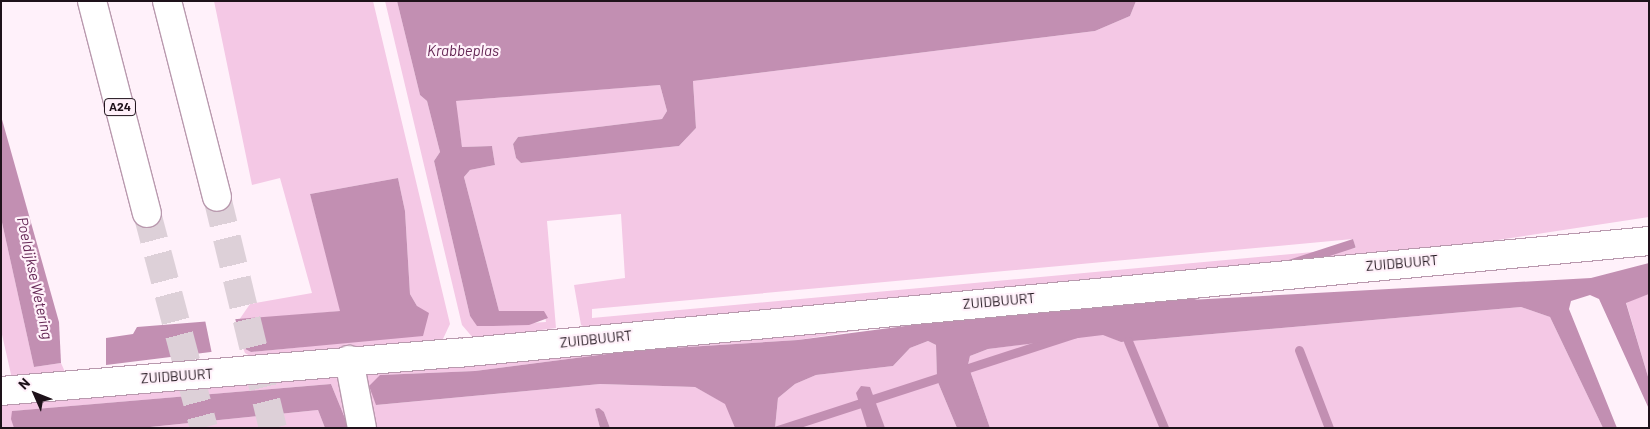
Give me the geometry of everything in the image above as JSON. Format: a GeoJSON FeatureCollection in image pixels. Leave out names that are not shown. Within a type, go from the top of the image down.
{"type":"FeatureCollection","features":[{"type":"Feature","properties":{"kind":"main road","name":"A24"},"geometry":{"type":"LineString","coordinates":[[92,1],[147,214]]}},
{"type":"Feature","properties":{"kind":"main road"},"geometry":{"type":"LineString","coordinates":[[166,1],[216,196]]}},
{"type":"Feature","properties":{"kind":"main road","name":"ZUIDBUURT"},"geometry":{"type":"LineString","coordinates":[[3,386],[349,360],[1649,242]]}},
{"type":"Feature","properties":{"kind":"main road"},"geometry":{"type":"LineString","coordinates":[[349,360],[362,428]]}},
{"type":"Feature","properties":{"kind":"shaded area"},"geometry":{"type":"Polygon","coordinates":[[[214,1],[373,1],[450,324],[442,341],[254,358],[245,353],[243,348],[251,352],[303,347],[417,306],[410,294],[405,211],[398,178],[310,194],[341,311],[239,320],[250,304],[312,293],[280,178],[252,185],[214,1]]]}},
{"type":"Feature","properties":{"kind":"shaded area"},"geometry":{"type":"Polygon","coordinates":[[[385,1],[397,1],[420,95],[427,101],[440,152],[434,161],[470,316],[478,326],[546,322],[544,311],[499,311],[464,177],[470,170],[495,165],[492,146],[462,147],[455,101],[660,85],[667,111],[662,119],[518,137],[513,144],[516,158],[521,163],[679,146],[696,128],[693,81],[1095,31],[1130,16],[1136,1],[1649,1],[1649,217],[1405,254],[589,329],[581,325],[574,285],[625,278],[621,214],[547,221],[556,328],[474,339],[462,325],[385,1]],[[1353,239],[592,309],[592,318],[1356,248],[1353,239]]]}},
{"type":"Feature","properties":{"kind":"shaded area"},"geometry":{"type":"Polygon","coordinates":[[[1,218],[34,367],[61,363],[65,372],[12,379],[1,330],[1,218]]]}},
{"type":"Feature","properties":{"kind":"shaded area"},"geometry":{"type":"Polygon","coordinates":[[[1649,294],[1649,380],[1626,302],[1649,294]]]}},
{"type":"Feature","properties":{"kind":"shaded area"},"geometry":{"type":"Polygon","coordinates":[[[1521,307],[1550,317],[1603,428],[990,428],[968,365],[970,356],[988,349],[1103,334],[1121,342],[1521,307]]]}},
{"type":"Feature","properties":{"kind":"shaded area"},"geometry":{"type":"Polygon","coordinates":[[[879,320],[880,327],[798,340],[638,350],[475,371],[380,375],[376,405],[600,384],[695,387],[726,404],[735,428],[610,428],[604,412],[595,409],[600,428],[369,428],[361,379],[368,371],[879,320]]]}},
{"type":"Feature","properties":{"kind":"shaded area"},"geometry":{"type":"Polygon","coordinates":[[[928,341],[936,345],[937,380],[957,428],[775,428],[778,398],[795,384],[816,375],[893,366],[910,348],[928,341]]]}},
{"type":"Feature","properties":{"kind":"shaded area"},"geometry":{"type":"Polygon","coordinates":[[[333,375],[342,383],[349,428],[331,384],[13,411],[14,428],[1,428],[1,401],[333,375]]]}},
{"type":"Feature","properties":{"kind":"shaded area"},"geometry":{"type":"Polygon","coordinates":[[[318,410],[325,428],[140,428],[318,410]]]}},
{"type":"Feature","properties":{"kind":"water","name":"Krabbeplas"},"geometry":{"type":"Polygon","coordinates":[[[397,1],[1136,1],[1130,16],[1095,31],[693,81],[696,128],[679,146],[521,163],[516,158],[513,144],[518,137],[662,119],[667,111],[660,85],[456,101],[462,147],[492,146],[495,165],[470,170],[464,177],[499,311],[544,311],[548,318],[529,325],[477,326],[470,316],[434,161],[440,152],[427,101],[420,95],[397,1]]]}},
{"type":"Feature","properties":{"kind":"water","name":"Poeldijkse Wetering"},"geometry":{"type":"Polygon","coordinates":[[[1,116],[59,322],[61,363],[34,367],[1,218],[1,116]]]}},
{"type":"Feature","properties":{"kind":"water"},"geometry":{"type":"Polygon","coordinates":[[[398,178],[405,211],[410,294],[417,306],[429,313],[423,336],[251,352],[243,348],[106,365],[106,338],[133,334],[137,327],[340,311],[310,194],[398,178]]]}},
{"type":"Feature","properties":{"kind":"water"},"geometry":{"type":"Polygon","coordinates":[[[1353,239],[1356,248],[800,428],[771,428],[1353,239]]]}},
{"type":"Feature","properties":{"kind":"water"},"geometry":{"type":"Polygon","coordinates":[[[1649,263],[1649,294],[1626,303],[1649,380],[1649,409],[1599,299],[1590,295],[1571,301],[1569,309],[1617,428],[1603,428],[1550,317],[1521,307],[1121,342],[1103,335],[988,349],[970,356],[968,365],[990,428],[957,428],[937,380],[936,345],[928,341],[910,348],[893,366],[816,375],[795,384],[778,398],[775,428],[735,428],[725,404],[695,387],[600,384],[376,405],[369,386],[380,375],[475,371],[638,350],[798,340],[1043,308],[1591,278],[1649,263]]]}},
{"type":"Feature","properties":{"kind":"water"},"geometry":{"type":"Polygon","coordinates":[[[331,384],[349,428],[325,428],[318,410],[140,428],[14,428],[11,419],[12,411],[331,384]]]}},
{"type":"Feature","properties":{"kind":"water"},"geometry":{"type":"Polygon","coordinates":[[[861,386],[870,387],[885,428],[867,428],[856,393],[861,386]]]}},
{"type":"Feature","properties":{"kind":"water"},"geometry":{"type":"Polygon","coordinates":[[[599,408],[604,412],[610,428],[600,428],[595,409],[599,408]]]}},
{"type":"Feature","properties":{"kind":"pier"},"geometry":{"type":"Polygon","coordinates":[[[235,318],[243,350],[212,354],[205,320],[235,318]]]}},
{"type":"Feature","properties":{"kind":"waterway"},"geometry":{"type":"LineString","coordinates":[[1128,341],[1164,428]]}},
{"type":"Feature","properties":{"kind":"waterway"},"geometry":{"type":"LineString","coordinates":[[1299,350],[1329,428]]}},
{"type":"Feature","properties":{"kind":"tunnel"},"geometry":{"type":"LineString","coordinates":[[217,197],[273,428]]}},
{"type":"Feature","properties":{"kind":"tunnel"},"geometry":{"type":"LineString","coordinates":[[147,213],[204,428]]}}]}
